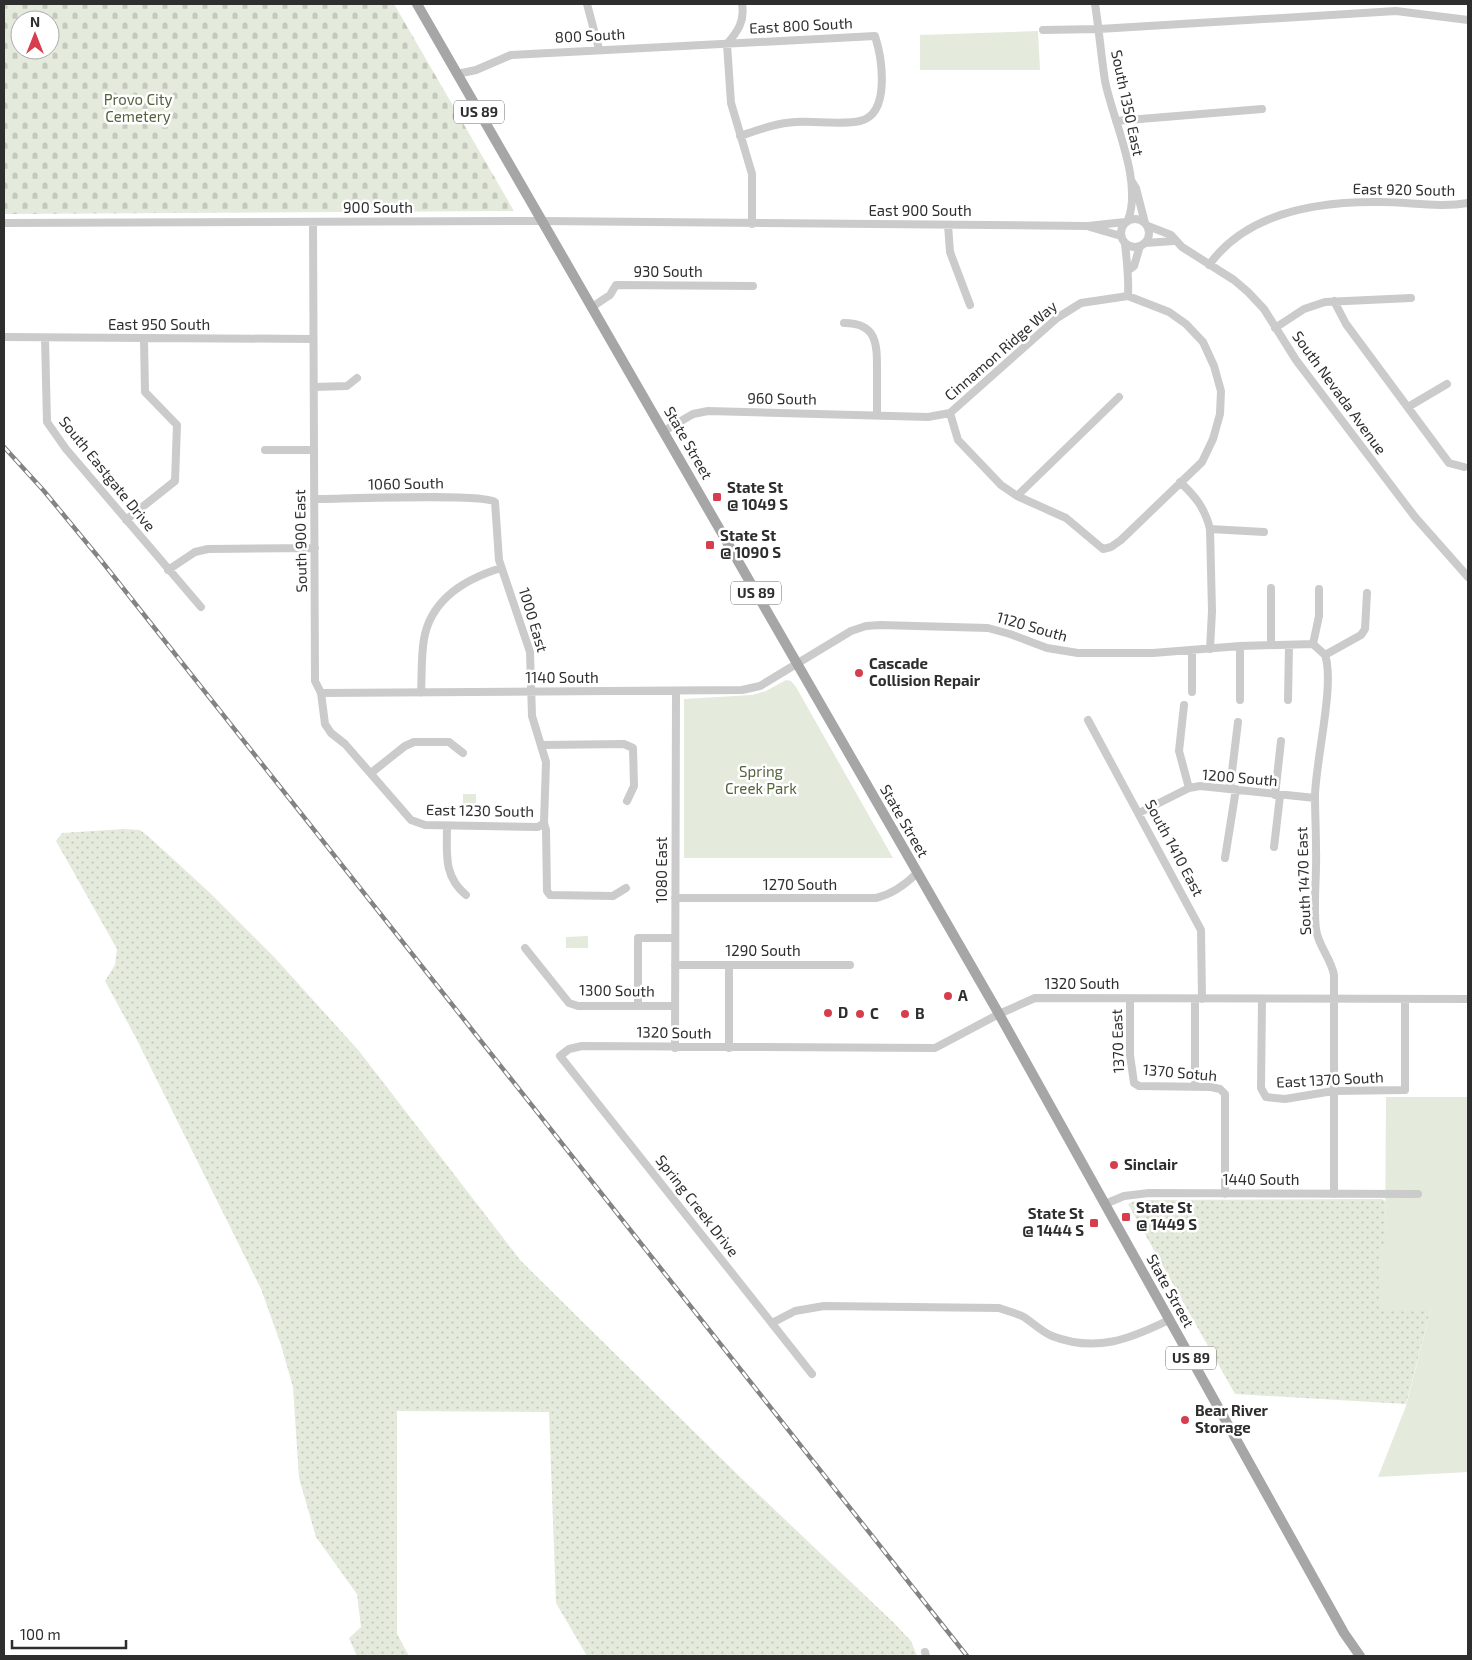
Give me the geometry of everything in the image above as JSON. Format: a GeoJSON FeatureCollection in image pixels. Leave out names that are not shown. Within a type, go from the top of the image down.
{"type":"FeatureCollection","features":[{"type":"Feature","properties":{"kind":"main road","name":"State Street"},"geometry":{"type":"LineString","coordinates":[[417,4],[999,1014],[1344,1633],[1360,1656]]}},
{"type":"Feature","properties":{"kind":"street"},"geometry":{"type":"LineString","coordinates":[[587,4],[599,49]]}},
{"type":"Feature","properties":{"kind":"street","name":"South 1350 East"},"geometry":{"type":"LineString","coordinates":[[1095,4],[1106,82],[1130,178],[1132,200],[1126,221]]}},
{"type":"Feature","properties":{"kind":"street"},"geometry":{"type":"LineString","coordinates":[[743,7],[739,29],[727,44],[731,103],[752,174],[752,224]]}},
{"type":"Feature","properties":{"kind":"street"},"geometry":{"type":"LineString","coordinates":[[1043,30],[1098,30],[1397,7],[1468,20]]}},
{"type":"Feature","properties":{"kind":"street","name":"East 800 South"},"geometry":{"type":"LineString","coordinates":[[727,44],[875,36],[882,57],[880,103],[873,114],[861,121],[781,123],[740,136]]}},
{"type":"Feature","properties":{"kind":"street","name":"800 South"},"geometry":{"type":"LineString","coordinates":[[457,74],[476,70],[512,55],[599,49],[727,44]]}},
{"type":"Feature","properties":{"kind":"street"},"geometry":{"type":"LineString","coordinates":[[1116,121],[1262,110]]}},
{"type":"Feature","properties":{"kind":"street","name":"South 1350 East"},"geometry":{"type":"LineString","coordinates":[[1130,178],[1136,188],[1147,224]]}},
{"type":"Feature","properties":{"kind":"street","name":"East 920 South"},"geometry":{"type":"LineString","coordinates":[[1210,265],[1220,250],[1251,228],[1281,214],[1310,206],[1380,202],[1450,206],[1468,203]]}},
{"type":"Feature","properties":{"kind":"street"},"geometry":{"type":"LineString","coordinates":[[950,414],[958,440],[1001,485],[1017,496],[1066,518],[1103,550],[1121,540],[1202,462],[1213,439],[1220,414],[1221,390],[1214,366],[1203,342],[1186,324],[1169,312],[1128,296],[1130,269],[1125,244],[1121,236],[1121,229],[1126,221],[1137,218],[1147,224],[1149,235],[1134,266],[1130,269]]}},
{"type":"Feature","properties":{"kind":"street","name":"900 South"},"geometry":{"type":"LineString","coordinates":[[4,223],[541,221],[752,224]]}},
{"type":"Feature","properties":{"kind":"street","name":"East 900 South"},"geometry":{"type":"LineString","coordinates":[[752,224],[1088,226],[1126,221]]}},
{"type":"Feature","properties":{"kind":"street","name":"South 900 East"},"geometry":{"type":"LineString","coordinates":[[313,222],[315,681],[321,693],[325,724],[331,733],[345,744],[404,814],[415,822]]}},
{"type":"Feature","properties":{"kind":"street","name":"South Nevada Avenue"},"geometry":{"type":"LineString","coordinates":[[1147,224],[1170,235],[1174,241],[1234,280],[1264,309],[1296,360],[1409,510],[1468,577]]}},
{"type":"Feature","properties":{"kind":"street"},"geometry":{"type":"LineString","coordinates":[[948,225],[950,252],[970,305]]}},
{"type":"Feature","properties":{"kind":"street","name":"East 900 South"},"geometry":{"type":"LineString","coordinates":[[1088,226],[1121,236]]}},
{"type":"Feature","properties":{"kind":"street"},"geometry":{"type":"LineString","coordinates":[[1125,244],[1132,247],[1174,241]]}},
{"type":"Feature","properties":{"kind":"street","name":"930 South"},"geometry":{"type":"LineString","coordinates":[[592,307],[610,295],[616,286],[753,286]]}},
{"type":"Feature","properties":{"kind":"street","name":"Cinnamon Ridge Way"},"geometry":{"type":"LineString","coordinates":[[950,414],[1057,318],[1081,303],[1128,296]]}},
{"type":"Feature","properties":{"kind":"street"},"geometry":{"type":"LineString","coordinates":[[1275,328],[1304,308],[1334,301],[1411,298]]}},
{"type":"Feature","properties":{"kind":"street"},"geometry":{"type":"LineString","coordinates":[[1334,301],[1346,324],[1449,463],[1464,468]]}},
{"type":"Feature","properties":{"kind":"street"},"geometry":{"type":"LineString","coordinates":[[844,324],[858,324],[870,332],[877,344],[877,415]]}},
{"type":"Feature","properties":{"kind":"street","name":"East 950 South"},"geometry":{"type":"LineString","coordinates":[[4,337],[313,339]]}},
{"type":"Feature","properties":{"kind":"street","name":"South Eastgate Drive"},"geometry":{"type":"LineString","coordinates":[[45,338],[46,422],[66,450],[201,607]]}},
{"type":"Feature","properties":{"kind":"street"},"geometry":{"type":"LineString","coordinates":[[126,520],[176,481],[176,425],[145,392],[144,339]]}},
{"type":"Feature","properties":{"kind":"street"},"geometry":{"type":"LineString","coordinates":[[314,387],[347,386],[357,378]]}},
{"type":"Feature","properties":{"kind":"street"},"geometry":{"type":"LineString","coordinates":[[1408,407],[1447,384]]}},
{"type":"Feature","properties":{"kind":"street"},"geometry":{"type":"LineString","coordinates":[[1017,496],[1118,397]]}},
{"type":"Feature","properties":{"kind":"street","name":"960 South"},"geometry":{"type":"LineString","coordinates":[[664,431],[693,414],[708,411],[905,416],[950,414]]}},
{"type":"Feature","properties":{"kind":"street"},"geometry":{"type":"LineString","coordinates":[[265,450],[314,450]]}},
{"type":"Feature","properties":{"kind":"street"},"geometry":{"type":"LineString","coordinates":[[1180,482],[1198,500],[1207,516],[1210,529],[1212,611],[1210,649]]}},
{"type":"Feature","properties":{"kind":"street","name":"1060 South"},"geometry":{"type":"LineString","coordinates":[[314,499],[481,498],[492,500],[497,504]]}},
{"type":"Feature","properties":{"kind":"street","name":"1000 East"},"geometry":{"type":"LineString","coordinates":[[497,504],[498,551],[501,568],[527,640],[531,662],[534,725],[546,762],[544,823],[548,893],[550,895],[613,896],[626,888]]}},
{"type":"Feature","properties":{"kind":"street"},"geometry":{"type":"LineString","coordinates":[[1210,529],[1264,532]]}},
{"type":"Feature","properties":{"kind":"street"},"geometry":{"type":"LineString","coordinates":[[168,570],[195,552],[208,549],[315,548]]}},
{"type":"Feature","properties":{"kind":"street"},"geometry":{"type":"LineString","coordinates":[[421,693],[424,639],[432,616],[449,594],[468,581],[501,568]]}},
{"type":"Feature","properties":{"kind":"street"},"geometry":{"type":"LineString","coordinates":[[1271,644],[1272,588]]}},
{"type":"Feature","properties":{"kind":"street"},"geometry":{"type":"LineString","coordinates":[[1319,589],[1319,616],[1313,644],[1325,655],[1361,635],[1365,629],[1367,592]]}},
{"type":"Feature","properties":{"kind":"street","name":"1120 South"},"geometry":{"type":"LineString","coordinates":[[797,664],[851,631],[866,626],[880,625],[988,628],[1047,648],[1078,653],[1192,651],[1271,644],[1313,644]]}},
{"type":"Feature","properties":{"kind":"street"},"geometry":{"type":"LineString","coordinates":[[1288,700],[1289,645]]}},
{"type":"Feature","properties":{"kind":"street"},"geometry":{"type":"LineString","coordinates":[[1240,646],[1240,700]]}},
{"type":"Feature","properties":{"kind":"street"},"geometry":{"type":"LineString","coordinates":[[1192,651],[1192,692]]}},
{"type":"Feature","properties":{"kind":"street","name":"South 1470 East"},"geometry":{"type":"LineString","coordinates":[[1325,655],[1328,664],[1315,798],[1316,930],[1321,944],[1332,963],[1334,1194]]}},
{"type":"Feature","properties":{"kind":"street","name":"1140 South"},"geometry":{"type":"LineString","coordinates":[[321,693],[730,692],[755,687],[797,664]]}},
{"type":"Feature","properties":{"kind":"street","name":"1080 East"},"geometry":{"type":"LineString","coordinates":[[675,1048],[676,692]]}},
{"type":"Feature","properties":{"kind":"street"},"geometry":{"type":"LineString","coordinates":[[1184,705],[1179,752],[1189,788]]}},
{"type":"Feature","properties":{"kind":"street","name":"South 1410 East"},"geometry":{"type":"LineString","coordinates":[[1088,720],[1201,930],[1195,1087]]}},
{"type":"Feature","properties":{"kind":"street"},"geometry":{"type":"LineString","coordinates":[[1225,858],[1238,722]]}},
{"type":"Feature","properties":{"kind":"street"},"geometry":{"type":"LineString","coordinates":[[1274,847],[1282,741]]}},
{"type":"Feature","properties":{"kind":"street"},"geometry":{"type":"LineString","coordinates":[[371,773],[404,746],[414,742],[448,742],[463,753]]}},
{"type":"Feature","properties":{"kind":"street"},"geometry":{"type":"LineString","coordinates":[[542,746],[624,744],[633,748],[634,786],[627,801]]}},
{"type":"Feature","properties":{"kind":"street","name":"1200 South"},"geometry":{"type":"LineString","coordinates":[[1139,813],[1189,788],[1200,786],[1315,798]]}},
{"type":"Feature","properties":{"kind":"street","name":"East 1230 South"},"geometry":{"type":"LineString","coordinates":[[415,822],[447,826],[538,827],[544,823]]}},
{"type":"Feature","properties":{"kind":"street"},"geometry":{"type":"LineString","coordinates":[[447,826],[448,873],[457,888],[466,895]]}},
{"type":"Feature","properties":{"kind":"street","name":"1270 South"},"geometry":{"type":"LineString","coordinates":[[675,898],[865,899],[888,895],[904,885],[917,873]]}},
{"type":"Feature","properties":{"kind":"street"},"geometry":{"type":"LineString","coordinates":[[638,1006],[638,938],[675,938]]}},
{"type":"Feature","properties":{"kind":"street","name":"1300 South"},"geometry":{"type":"LineString","coordinates":[[525,948],[569,1003],[578,1006],[675,1006]]}},
{"type":"Feature","properties":{"kind":"street","name":"1290 South"},"geometry":{"type":"LineString","coordinates":[[675,965],[850,965]]}},
{"type":"Feature","properties":{"kind":"street"},"geometry":{"type":"LineString","coordinates":[[729,965],[729,1048]]}},
{"type":"Feature","properties":{"kind":"street","name":"1320 South"},"geometry":{"type":"LineString","coordinates":[[560,1056],[570,1049],[582,1046],[935,1048],[999,1014],[1035,998],[1468,999]]}},
{"type":"Feature","properties":{"kind":"street","name":"1370 East"},"geometry":{"type":"LineString","coordinates":[[1130,998],[1130,1056],[1134,1083]]}},
{"type":"Feature","properties":{"kind":"street","name":"East 1370 South"},"geometry":{"type":"LineString","coordinates":[[1262,999],[1261,1088],[1266,1097],[1285,1099],[1333,1091],[1405,1090],[1405,999]]}},
{"type":"Feature","properties":{"kind":"street","name":"Spring Creek Drive"},"geometry":{"type":"LineString","coordinates":[[560,1056],[812,1374]]}},
{"type":"Feature","properties":{"kind":"street","name":"1370 Sotuh"},"geometry":{"type":"LineString","coordinates":[[1134,1083],[1139,1086],[1216,1087],[1223,1091],[1226,1101],[1225,1194]]}},
{"type":"Feature","properties":{"kind":"street","name":"1440 South"},"geometry":{"type":"LineString","coordinates":[[1105,1204],[1138,1194],[1418,1194]]}},
{"type":"Feature","properties":{"kind":"street"},"geometry":{"type":"LineString","coordinates":[[772,1323],[796,1311],[824,1306],[999,1308],[1022,1316],[1051,1336],[1081,1344],[1102,1344],[1135,1337],[1169,1320]]}},
{"type":"Feature","properties":{"kind":"green space","name":"Provo City Cemetery"},"geometry":{"type":"Polygon","coordinates":[[[4,4],[394,4],[514,211],[4,214],[4,4]]]}},
{"type":"Feature","properties":{"kind":"green space"},"geometry":{"type":"Polygon","coordinates":[[[1038,31],[1040,70],[920,70],[920,35],[1038,31]]]}},
{"type":"Feature","properties":{"kind":"green space","name":"Spring Creek Park"},"geometry":{"type":"Polygon","coordinates":[[[786,680],[791,681],[796,687],[893,858],[684,858],[684,699],[752,695],[766,691],[786,680]]]}},
{"type":"Feature","properties":{"kind":"green space"},"geometry":{"type":"Polygon","coordinates":[[[463,794],[476,794],[476,809],[463,809],[463,794]]]}},
{"type":"Feature","properties":{"kind":"green space"},"geometry":{"type":"Polygon","coordinates":[[[124,829],[140,830],[149,837],[209,892],[275,958],[359,1051],[521,1261],[739,1476],[893,1622],[911,1641],[917,1656],[587,1656],[556,1603],[549,1412],[397,1411],[397,1634],[409,1656],[357,1656],[349,1638],[361,1627],[357,1594],[316,1537],[299,1478],[293,1387],[281,1345],[261,1289],[136,1038],[105,981],[115,965],[117,949],[56,841],[62,833],[124,829]]]}},
{"type":"Feature","properties":{"kind":"green space"},"geometry":{"type":"Polygon","coordinates":[[[588,936],[588,948],[566,948],[566,937],[588,936]]]}},
{"type":"Feature","properties":{"kind":"green space"},"geometry":{"type":"Polygon","coordinates":[[[1386,1097],[1468,1097],[1468,1472],[1378,1477],[1406,1406],[1431,1309],[1381,1310],[1381,1245],[1385,1243],[1386,1097]]]}},
{"type":"Feature","properties":{"kind":"green space"},"geometry":{"type":"Polygon","coordinates":[[[1382,1199],[1385,1201],[1385,1243],[1431,1309],[1406,1404],[1235,1394],[1128,1204],[1138,1200],[1382,1199]]]}},
{"type":"Feature","properties":{"kind":"railway"},"geometry":{"type":"LineString","coordinates":[[4,447],[44,491],[100,559],[967,1656]]}},
{"type":"Feature","properties":{"kind":"place","name":"State St @ 1049 S"},"geometry":{"type":"Point","coordinates":[717,497]}},
{"type":"Feature","properties":{"kind":"place","name":"State St @ 1090 S"},"geometry":{"type":"Point","coordinates":[710,545]}},
{"type":"Feature","properties":{"kind":"place","name":"Cascade Collision Repair"},"geometry":{"type":"Point","coordinates":[859,673]}},
{"type":"Feature","properties":{"kind":"place","name":"A"},"geometry":{"type":"Point","coordinates":[948,996]}},
{"type":"Feature","properties":{"kind":"place","name":"D"},"geometry":{"type":"Point","coordinates":[828,1013]}},
{"type":"Feature","properties":{"kind":"place","name":"C"},"geometry":{"type":"Point","coordinates":[860,1014]}},
{"type":"Feature","properties":{"kind":"place","name":"B"},"geometry":{"type":"Point","coordinates":[905,1014]}},
{"type":"Feature","properties":{"kind":"place","name":"Sinclair"},"geometry":{"type":"Point","coordinates":[1114,1165]}},
{"type":"Feature","properties":{"kind":"place","name":"State St @ 1449 S"},"geometry":{"type":"Point","coordinates":[1126,1217]}},
{"type":"Feature","properties":{"kind":"place","name":"State St @ 1444 S"},"geometry":{"type":"Point","coordinates":[1094,1223]}},
{"type":"Feature","properties":{"kind":"place","name":"Bear River Storage"},"geometry":{"type":"Point","coordinates":[1185,1420]}}]}
